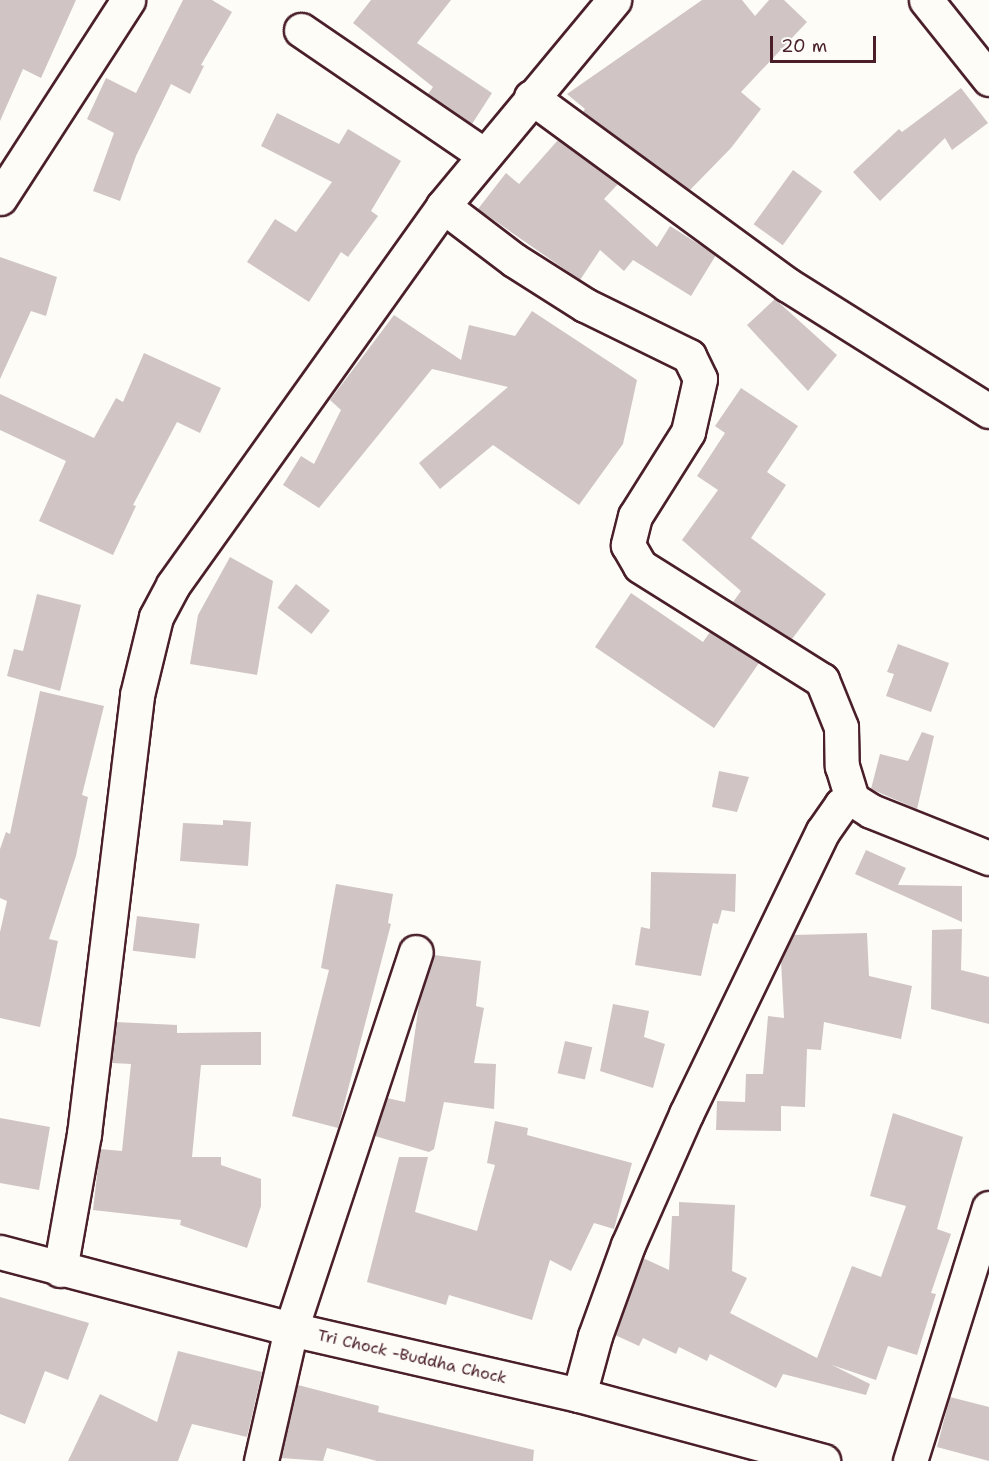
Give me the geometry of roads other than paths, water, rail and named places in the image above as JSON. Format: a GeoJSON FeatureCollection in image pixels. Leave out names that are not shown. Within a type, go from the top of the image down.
{"type":"FeatureCollection","features":[{"type":"Feature","properties":{"kind":"street"},"geometry":{"type":"LineString","coordinates":[[0,198],[128,0]]}},
{"type":"Feature","properties":{"kind":"street"},"geometry":{"type":"LineString","coordinates":[[60,1270],[84,1134],[137,695],[156,617],[173,585],[443,206],[483,154],[614,0]]}},
{"type":"Feature","properties":{"kind":"street"},"geometry":{"type":"LineString","coordinates":[[926,0],[989,79]]}},
{"type":"Feature","properties":{"kind":"street"},"geometry":{"type":"LineString","coordinates":[[301,30],[483,154]]}},
{"type":"Feature","properties":{"kind":"street"},"geometry":{"type":"LineString","coordinates":[[531,97],[788,285],[989,411]]}},
{"type":"Feature","properties":{"kind":"street"},"geometry":{"type":"LineString","coordinates":[[443,206],[514,260],[585,304],[689,356],[700,379],[688,432],[635,516],[628,545],[640,566],[822,681],[841,727],[842,766],[852,799],[871,811],[989,858]]}},
{"type":"Feature","properties":{"kind":"street"},"geometry":{"type":"LineString","coordinates":[[579,1395],[595,1336],[628,1245],[686,1114],[823,831],[841,805],[852,799]]}},
{"type":"Feature","properties":{"kind":"street"},"geometry":{"type":"LineString","coordinates":[[261,1461],[291,1329],[416,952]]}},
{"type":"Feature","properties":{"kind":"street"},"geometry":{"type":"LineString","coordinates":[[910,1461],[989,1209]]}},
{"type":"Feature","properties":{"kind":"street","name":"Tri Chock -Buddha Chock"},"geometry":{"type":"LineString","coordinates":[[0,1252],[60,1270],[291,1329],[579,1395],[823,1461]]}}]}
